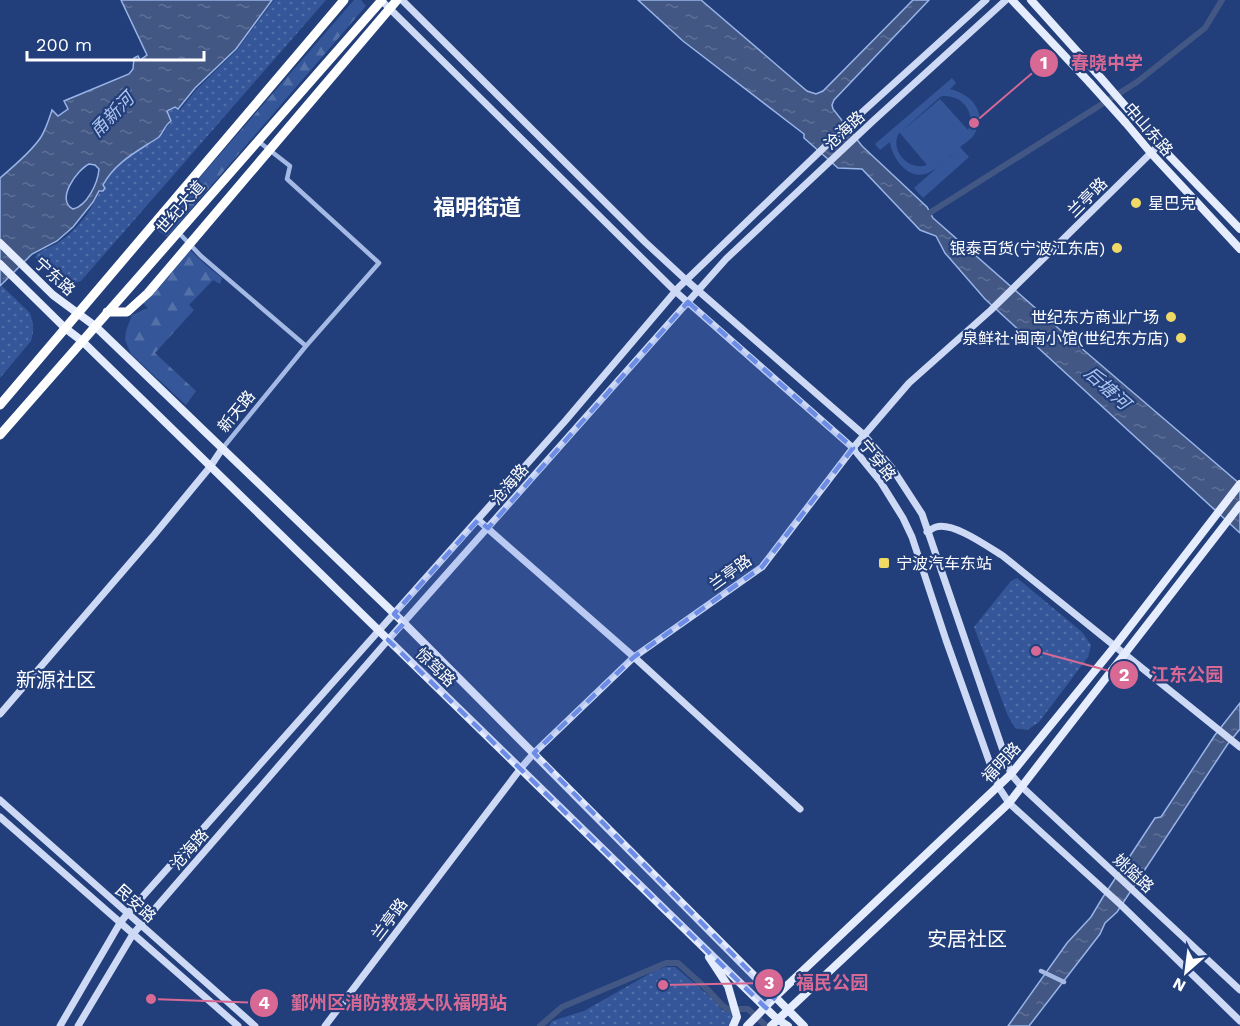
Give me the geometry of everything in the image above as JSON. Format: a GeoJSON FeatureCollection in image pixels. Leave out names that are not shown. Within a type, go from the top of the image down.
{"type":"FeatureCollection","features":[{"type":"Feature","properties":{"kind":"highway","name":"世纪大道"},"geometry":{"type":"LineString","coordinates":[[0,405],[344,0]]}},
{"type":"Feature","properties":{"kind":"highway","name":"世纪大道"},"geometry":{"type":"LineString","coordinates":[[0,435],[382,0]]}},
{"type":"Feature","properties":{"kind":"highway"},"geometry":{"type":"LineString","coordinates":[[107,312],[126,312],[148,293],[396,0]]}},
{"type":"Feature","properties":{"kind":"main road","name":"宁穿路"},"geometry":{"type":"LineString","coordinates":[[382,0],[675,291],[853,448],[880,481],[912,537],[998,786]]}},
{"type":"Feature","properties":{"kind":"main road","name":"宁穿路"},"geometry":{"type":"LineString","coordinates":[[402,0],[645,242],[864,435],[892,468],[922,514],[1011,774]]}},
{"type":"Feature","properties":{"kind":"main road","name":"沧海路"},"geometry":{"type":"LineString","coordinates":[[60,1026],[128,913],[566,420],[675,291],[859,114],[986,0]]}},
{"type":"Feature","properties":{"kind":"main road","name":"沧海路"},"geometry":{"type":"LineString","coordinates":[[78,1026],[133,934],[388,640],[726,259],[1006,0]]}},
{"type":"Feature","properties":{"kind":"main road","name":"中山东路"},"geometry":{"type":"LineString","coordinates":[[1012,0],[1240,249]]}},
{"type":"Feature","properties":{"kind":"main road","name":"中山东路"},"geometry":{"type":"LineString","coordinates":[[1030,0],[1159,145],[1240,229]]}},
{"type":"Feature","properties":{"kind":"main road","name":"兰亭路"},"geometry":{"type":"LineString","coordinates":[[325,1026],[520,768],[534,753],[634,657],[762,567],[853,448],[909,383],[997,305],[1159,145]]}},
{"type":"Feature","properties":{"kind":"main road","name":"宁东路"},"geometry":{"type":"LineString","coordinates":[[0,243],[53,295],[95,326]]}},
{"type":"Feature","properties":{"kind":"main road","name":"宁东路"},"geometry":{"type":"LineString","coordinates":[[0,264],[65,328]]}},
{"type":"Feature","properties":{"kind":"main road","name":"惊驾路"},"geometry":{"type":"LineString","coordinates":[[95,326],[404,623],[804,1026]]}},
{"type":"Feature","properties":{"kind":"main road","name":"惊驾路"},"geometry":{"type":"LineString","coordinates":[[65,328],[82,341],[698,941],[765,1008],[775,1022],[788,1026]]}},
{"type":"Feature","properties":{"kind":"main road","name":"新天路"},"geometry":{"type":"LineString","coordinates":[[0,714],[154,536],[222,449]]}},
{"type":"Feature","properties":{"kind":"main road","name":"福明路"},"geometry":{"type":"LineString","coordinates":[[747,1026],[1011,774],[1115,646],[1240,484]]}},
{"type":"Feature","properties":{"kind":"main road","name":"福明路"},"geometry":{"type":"LineString","coordinates":[[775,1022],[1009,803],[1240,505]]}},
{"type":"Feature","properties":{"kind":"main road"},"geometry":{"type":"LineString","coordinates":[[478,520],[634,657],[800,810]]}},
{"type":"Feature","properties":{"kind":"main road"},"geometry":{"type":"LineString","coordinates":[[927,532],[937,526],[948,527],[981,542],[1003,556],[1240,747]]}},
{"type":"Feature","properties":{"kind":"main road","name":"姚隘路"},"geometry":{"type":"LineString","coordinates":[[1011,774],[1021,786],[1240,990]]}},
{"type":"Feature","properties":{"kind":"main road","name":"姚隘路"},"geometry":{"type":"LineString","coordinates":[[998,786],[1009,803],[1121,905],[1240,1021]]}},
{"type":"Feature","properties":{"kind":"main road","name":"民安路"},"geometry":{"type":"LineString","coordinates":[[0,800],[255,1026]]}},
{"type":"Feature","properties":{"kind":"main road","name":"民安路"},"geometry":{"type":"LineString","coordinates":[[0,817],[238,1026]]}},
{"type":"Feature","properties":{"kind":"main road"},"geometry":{"type":"LineString","coordinates":[[698,941],[728,986],[737,1017],[733,1026]]}},
{"type":"Feature","properties":{"kind":"street","name":"新天路"},"geometry":{"type":"LineString","coordinates":[[222,449],[306,346],[379,263],[287,179],[290,166],[258,141]]}},
{"type":"Feature","properties":{"kind":"street"},"geometry":{"type":"LineString","coordinates":[[178,232],[201,256],[306,346]]}},
{"type":"Feature","properties":{"kind":"street"},"geometry":{"type":"LineString","coordinates":[[1041,971],[1064,982]]}},
{"type":"Feature","properties":{"kind":"highlighted area"},"geometry":{"type":"Polygon","coordinates":[[[688,302],[853,448],[762,567],[634,657],[534,753],[775,997],[766,1008],[388,640],[404,623],[394,614],[478,520],[488,528],[688,302]]]}},
{"type":"Feature","properties":{"kind":"green space"},"geometry":{"type":"Polygon","coordinates":[[[274,0],[326,0],[81,281],[62,283],[35,257],[66,237],[77,226],[99,193],[106,188],[104,185],[112,170],[161,136],[172,121],[168,112],[176,108],[180,110],[196,90],[237,50],[274,0]]]}},
{"type":"Feature","properties":{"kind":"green space"},"geometry":{"type":"Polygon","coordinates":[[[354,0],[361,0],[366,6],[167,237],[155,229],[354,0]]]}},
{"type":"Feature","properties":{"kind":"green space"},"geometry":{"type":"Polygon","coordinates":[[[952,78],[956,83],[950,89],[970,99],[978,111],[979,118],[975,133],[960,147],[969,157],[923,198],[914,188],[939,166],[923,175],[909,172],[898,162],[890,142],[880,150],[875,144],[952,78]],[[940,97],[900,133],[940,99],[968,130],[970,117],[966,106],[956,98],[940,97]],[[899,133],[897,146],[902,158],[914,165],[927,165],[899,133]]]}},
{"type":"Feature","properties":{"kind":"green space"},"geometry":{"type":"Polygon","coordinates":[[[190,250],[222,278],[220,284],[213,280],[189,305],[194,310],[155,353],[196,391],[186,405],[131,354],[125,340],[132,315],[148,308],[143,303],[190,250]]]}},
{"type":"Feature","properties":{"kind":"green space"},"geometry":{"type":"Polygon","coordinates":[[[2,286],[30,313],[33,332],[31,341],[0,378],[0,288],[2,286]]]}},
{"type":"Feature","properties":{"kind":"green space"},"geometry":{"type":"Polygon","coordinates":[[[1017,578],[1082,632],[1091,645],[1088,657],[1039,722],[1027,730],[1015,728],[1008,716],[974,627],[1011,581],[1017,578]]]}},
{"type":"Feature","properties":{"kind":"green space"},"geometry":{"type":"Polygon","coordinates":[[[675,967],[714,1000],[722,1010],[735,1012],[732,1026],[549,1026],[552,1021],[584,1011],[656,970],[675,967]]]}},
{"type":"Feature","properties":{"kind":"water","name":"甬新河"},"geometry":{"type":"Polygon","coordinates":[[[121,0],[272,0],[236,49],[195,88],[178,109],[175,107],[167,111],[171,121],[159,137],[120,163],[103,185],[105,188],[103,191],[99,191],[73,227],[57,241],[32,254],[0,286],[0,178],[37,142],[52,110],[58,116],[68,109],[64,101],[129,74],[133,69],[134,58],[138,56],[140,60],[147,55],[121,0]],[[89,164],[84,167],[70,185],[66,199],[68,205],[73,209],[87,199],[94,187],[99,169],[89,164]]]}},
{"type":"Feature","properties":{"kind":"water","name":"后塘河"},"geometry":{"type":"Polygon","coordinates":[[[638,0],[701,0],[807,91],[816,94],[823,91],[913,0],[929,0],[834,100],[833,109],[862,146],[927,207],[933,218],[1240,484],[1240,533],[985,299],[945,253],[936,236],[920,230],[862,169],[838,168],[804,138],[804,134],[683,41],[638,0]]]}},
{"type":"Feature","properties":{"kind":"water"},"geometry":{"type":"Polygon","coordinates":[[[1240,703],[1240,729],[1227,745],[1117,912],[1105,923],[1100,934],[1029,1026],[1008,1026],[1067,943],[1091,917],[1155,818],[1161,817],[1215,735],[1240,703]]]}},
{"type":"Feature","properties":{"kind":"waterway"},"geometry":{"type":"LineString","coordinates":[[923,217],[1137,82],[1205,28],[1222,0]]}},
{"type":"Feature","properties":{"kind":"waterway"},"geometry":{"type":"LineString","coordinates":[[540,1026],[562,1007],[666,963],[678,963],[723,1006],[728,1009],[748,1009],[766,1026]]}},
{"type":"Feature","properties":{"kind":"place","name":"春晓中学"},"geometry":{"type":"Point","coordinates":[974,123]}},
{"type":"Feature","properties":{"kind":"place","name":"星巴克"},"geometry":{"type":"Point","coordinates":[1136,203]}},
{"type":"Feature","properties":{"kind":"place","name":"银泰百货(宁波江东店)"},"geometry":{"type":"Point","coordinates":[1117,248]}},
{"type":"Feature","properties":{"kind":"place","name":"世纪东方商业广场"},"geometry":{"type":"Point","coordinates":[1171,317]}},
{"type":"Feature","properties":{"kind":"place","name":"泉鲜社·闽南小馆(世纪东方店)"},"geometry":{"type":"Point","coordinates":[1181,338]}},
{"type":"Feature","properties":{"kind":"place","name":"宁波汽车东站"},"geometry":{"type":"Point","coordinates":[884,563]}},
{"type":"Feature","properties":{"kind":"place","name":"江东公园"},"geometry":{"type":"Point","coordinates":[1036,651]}},
{"type":"Feature","properties":{"kind":"place","name":"福民公园"},"geometry":{"type":"Point","coordinates":[663,985]}},
{"type":"Feature","properties":{"kind":"place","name":"鄞州区消防救援大队福明站"},"geometry":{"type":"Point","coordinates":[151,999]}},
{"type":"Feature","properties":{"kind":"district","name":"福明街道"},"geometry":{"type":"Point","coordinates":[477,207]}},
{"type":"Feature","properties":{"kind":"district","name":"新源社区"},"geometry":{"type":"Point","coordinates":[56,680]}},
{"type":"Feature","properties":{"kind":"district","name":"安居社区"},"geometry":{"type":"Point","coordinates":[967,939]}}]}
